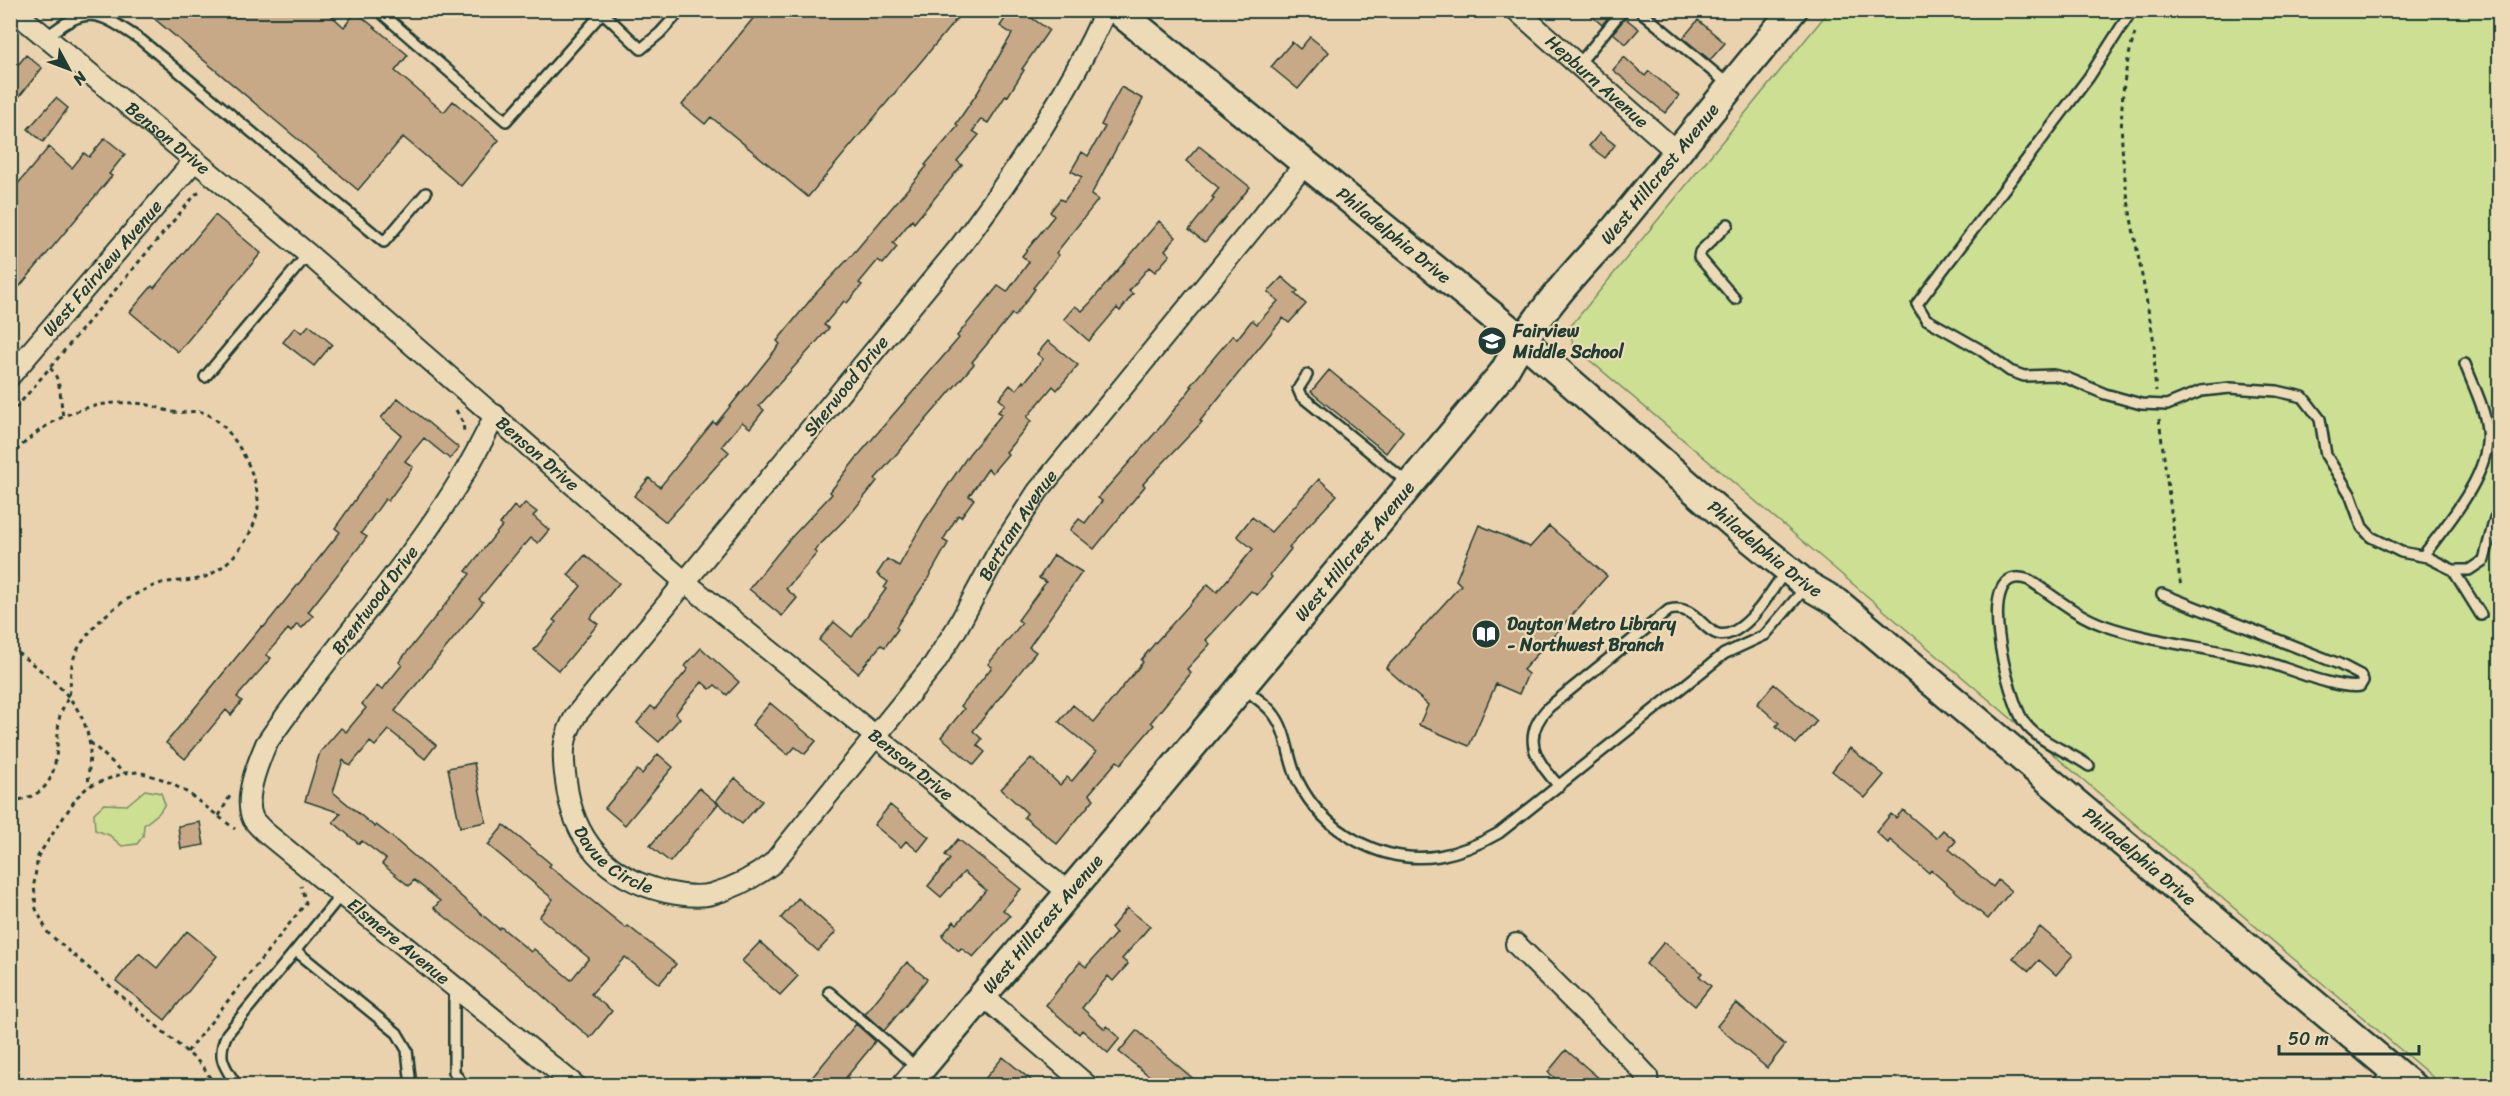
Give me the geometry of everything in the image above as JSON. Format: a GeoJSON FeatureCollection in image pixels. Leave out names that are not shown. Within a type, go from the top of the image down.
{"type":"FeatureCollection","features":[{"type":"Feature","properties":{"kind":"main road","name":"Philadelphia Drive"},"geometry":{"type":"LineString","coordinates":[[1117,10],[1521,339],[1622,429],[1797,577],[1838,603],[2397,1081]]}},
{"type":"Feature","properties":{"kind":"main road","name":"West Hillcrest Avenue"},"geometry":{"type":"LineString","coordinates":[[912,1077],[1503,373],[1521,339],[1678,153],[1793,10]]}},
{"type":"Feature","properties":{"kind":"street","name":"Benson Drive"},"geometry":{"type":"LineString","coordinates":[[13,10],[308,254],[685,582],[1068,892]]}},
{"type":"Feature","properties":{"kind":"street","name":"Sherwood Drive"},"geometry":{"type":"LineString","coordinates":[[563,745],[566,732],[576,715],[962,244],[1001,192],[1072,80],[1106,10]]}},
{"type":"Feature","properties":{"kind":"street","name":"Hepburn Avenue"},"geometry":{"type":"LineString","coordinates":[[1516,10],[1678,153]]}},
{"type":"Feature","properties":{"kind":"street","name":"West Fairview Avenue"},"geometry":{"type":"LineString","coordinates":[[10,376],[195,160]]}},
{"type":"Feature","properties":{"kind":"street","name":"Bertram Avenue"},"geometry":{"type":"LineString","coordinates":[[736,885],[761,872],[772,862],[934,664],[957,628],[997,554],[1038,491],[1305,164]]}},
{"type":"Feature","properties":{"kind":"street","name":"Brentwood Drive"},"geometry":{"type":"LineString","coordinates":[[253,783],[266,744],[408,558],[463,480],[495,416]]}},
{"type":"Feature","properties":{"kind":"street","name":"Davue Circle"},"geometry":{"type":"LineString","coordinates":[[563,745],[568,803],[574,821],[602,861],[619,873],[649,888],[670,893],[710,895],[736,885]]}},
{"type":"Feature","properties":{"kind":"street","name":"Elsmere Avenue"},"geometry":{"type":"LineString","coordinates":[[253,783],[250,803],[253,819],[266,833],[576,1086]]}},
{"type":"Feature","properties":{"kind":"street"},"geometry":{"type":"LineString","coordinates":[[1516,944],[1622,1048],[1647,1076],[1648,1086]]}},
{"type":"Feature","properties":{"kind":"street"},"geometry":{"type":"LineString","coordinates":[[982,995],[1089,1086]]}},
{"type":"Feature","properties":{"kind":"lane"},"geometry":{"type":"LineString","coordinates":[[378,10],[506,121],[602,11],[641,49],[660,33],[681,10]]}},
{"type":"Feature","properties":{"kind":"lane"},"geometry":{"type":"LineString","coordinates":[[1578,65],[1623,10]]}},
{"type":"Feature","properties":{"kind":"lane"},"geometry":{"type":"LineString","coordinates":[[1639,10],[1731,87]]}},
{"type":"Feature","properties":{"kind":"lane"},"geometry":{"type":"LineString","coordinates":[[2132,10],[2089,77],[1958,252],[1926,290],[1917,304],[1920,312],[1926,319],[1982,350],[2010,371],[2024,375],[2053,375],[2067,378],[2105,394],[2141,404],[2167,405],[2201,391],[2230,388],[2277,391],[2303,397],[2320,419],[2326,455],[2350,494],[2362,527],[2381,543],[2401,552],[2423,556],[2453,570],[2469,570],[2484,560],[2495,518]]}},
{"type":"Feature","properties":{"kind":"lane"},"geometry":{"type":"LineString","coordinates":[[45,38],[66,21],[90,13],[110,19],[141,40],[384,242],[426,193]]}},
{"type":"Feature","properties":{"kind":"lane"},"geometry":{"type":"LineString","coordinates":[[1728,224],[1700,252],[1699,257],[1735,299]]}},
{"type":"Feature","properties":{"kind":"lane"},"geometry":{"type":"LineString","coordinates":[[204,377],[308,254]]}},
{"type":"Feature","properties":{"kind":"lane"},"geometry":{"type":"LineString","coordinates":[[2423,556],[2462,502],[2481,467],[2487,450],[2487,430],[2483,413],[2465,364]]}},
{"type":"Feature","properties":{"kind":"lane"},"geometry":{"type":"LineString","coordinates":[[1307,375],[1298,389],[1301,396],[1409,484]]}},
{"type":"Feature","properties":{"kind":"lane"},"geometry":{"type":"LineString","coordinates":[[2453,570],[2481,615]]}},
{"type":"Feature","properties":{"kind":"lane"},"geometry":{"type":"LineString","coordinates":[[1560,786],[1545,770],[1533,748],[1533,732],[1538,719],[1549,707],[1669,610],[1687,609],[1711,633],[1718,635],[1731,633],[1743,626],[1797,577]]}},
{"type":"Feature","properties":{"kind":"lane"},"geometry":{"type":"LineString","coordinates":[[1242,686],[1275,715],[1298,780],[1314,807],[1329,823],[1347,836],[1382,851],[1419,858],[1438,856],[1478,845],[1499,833],[1724,654],[1765,635],[1797,577]]}},
{"type":"Feature","properties":{"kind":"lane"},"geometry":{"type":"LineString","coordinates":[[2089,766],[2038,735],[2026,725],[2018,713],[2011,695],[1998,634],[1997,607],[2002,588],[2013,578],[2021,577],[2029,580],[2078,614],[2104,625],[2147,637],[2254,659],[2355,687],[2360,686],[2363,681],[2360,675],[2339,664],[2162,594]]}},
{"type":"Feature","properties":{"kind":"lane"},"geometry":{"type":"LineString","coordinates":[[1731,633],[1738,648]]}},
{"type":"Feature","properties":{"kind":"lane"},"geometry":{"type":"LineString","coordinates":[[237,1086],[224,1065],[221,1048],[227,1035],[341,895]]}},
{"type":"Feature","properties":{"kind":"lane"},"geometry":{"type":"LineString","coordinates":[[296,951],[397,1033],[407,1050],[411,1086]]}},
{"type":"Feature","properties":{"kind":"lane"},"geometry":{"type":"LineString","coordinates":[[454,987],[454,1072],[464,1086]]}},
{"type":"Feature","properties":{"kind":"lane"},"geometry":{"type":"LineString","coordinates":[[830,992],[912,1077]]}},
{"type":"Feature","properties":{"kind":"path"},"geometry":{"type":"LineString","coordinates":[[2135,33],[2124,90],[2120,150],[2128,208],[2154,344],[2156,394]]}},
{"type":"Feature","properties":{"kind":"path"},"geometry":{"type":"LineString","coordinates":[[10,415],[196,194],[200,191],[206,193]]}},
{"type":"Feature","properties":{"kind":"path"},"geometry":{"type":"LineString","coordinates":[[50,368],[55,372],[63,416]]}},
{"type":"Feature","properties":{"kind":"path"},"geometry":{"type":"LineString","coordinates":[[10,458],[33,435],[63,416],[107,403],[126,402],[173,412],[198,411],[207,414],[218,423],[244,455],[257,488],[258,508],[248,537],[234,554],[205,577],[170,581],[138,594],[95,625],[75,653],[69,695],[61,711],[56,765],[52,777],[35,795],[10,801]]}},
{"type":"Feature","properties":{"kind":"path"},"geometry":{"type":"LineString","coordinates":[[454,406],[463,422],[464,438]]}},
{"type":"Feature","properties":{"kind":"path"},"geometry":{"type":"LineString","coordinates":[[2159,413],[2181,589]]}},
{"type":"Feature","properties":{"kind":"path"},"geometry":{"type":"LineString","coordinates":[[10,647],[69,695],[82,716],[90,742],[87,773],[89,786]]}},
{"type":"Feature","properties":{"kind":"path"},"geometry":{"type":"LineString","coordinates":[[90,742],[124,773]]}},
{"type":"Feature","properties":{"kind":"path"},"geometry":{"type":"LineString","coordinates":[[215,1086],[202,1065],[48,933],[36,909],[34,884],[38,856],[77,797],[89,786],[124,773],[139,772],[165,780],[188,793],[236,830]]}},
{"type":"Feature","properties":{"kind":"path"},"geometry":{"type":"LineString","coordinates":[[219,816],[231,793]]}},
{"type":"Feature","properties":{"kind":"path"},"geometry":{"type":"LineString","coordinates":[[187,1052],[306,903],[300,882]]}},
{"type":"Feature","properties":{"kind":"green space"},"geometry":{"type":"Polygon","coordinates":[[[1829,11],[2499,11],[2499,1085],[2442,1085],[1573,346],[1570,327],[1829,11]]]}},
{"type":"Feature","properties":{"kind":"green space"},"geometry":{"type":"Polygon","coordinates":[[[145,790],[161,793],[165,804],[159,813],[144,825],[143,836],[137,844],[122,846],[109,835],[95,830],[94,813],[104,804],[127,805],[145,790]]]}},
{"type":"Feature","properties":{"kind":"building"},"geometry":{"type":"Polygon","coordinates":[[[144,10],[325,10],[344,27],[356,12],[408,55],[395,71],[444,112],[453,101],[499,140],[461,186],[403,137],[358,190],[144,10]]]}},
{"type":"Feature","properties":{"kind":"building"},"geometry":{"type":"Polygon","coordinates":[[[760,10],[964,10],[808,197],[711,117],[705,124],[682,105],[760,10]]]}},
{"type":"Feature","properties":{"kind":"building"},"geometry":{"type":"Polygon","coordinates":[[[1011,10],[1020,10],[1049,30],[1022,69],[1024,70],[1008,96],[1006,95],[988,123],[981,119],[973,131],[979,135],[957,161],[962,165],[914,223],[912,220],[893,243],[897,247],[883,264],[878,260],[859,283],[862,285],[847,303],[844,301],[824,325],[829,328],[759,406],[764,410],[750,428],[742,422],[722,446],[729,452],[666,522],[634,496],[649,478],[660,487],[713,422],[716,424],[780,344],[777,341],[816,293],[852,255],[927,166],[925,165],[958,126],[956,124],[1012,34],[1000,26],[1011,10]]]}},
{"type":"Feature","properties":{"kind":"building"},"geometry":{"type":"Polygon","coordinates":[[[1585,10],[1614,10],[1602,25],[1585,10]]]}},
{"type":"Feature","properties":{"kind":"building"},"geometry":{"type":"Polygon","coordinates":[[[1625,18],[1639,29],[1626,44],[1613,33],[1625,18]]]}},
{"type":"Feature","properties":{"kind":"building"},"geometry":{"type":"Polygon","coordinates":[[[1698,20],[1725,43],[1710,60],[1683,38],[1698,20]]]}},
{"type":"Feature","properties":{"kind":"building"},"geometry":{"type":"Polygon","coordinates":[[[1310,37],[1329,52],[1298,89],[1271,67],[1292,42],[1300,49],[1310,37]]]}},
{"type":"Feature","properties":{"kind":"building"},"geometry":{"type":"Polygon","coordinates":[[[26,55],[42,68],[10,108],[10,75],[26,55]]]}},
{"type":"Feature","properties":{"kind":"building"},"geometry":{"type":"Polygon","coordinates":[[[1624,57],[1645,76],[1649,71],[1679,96],[1665,113],[1613,70],[1624,57]]]}},
{"type":"Feature","properties":{"kind":"building"},"geometry":{"type":"Polygon","coordinates":[[[1121,87],[1143,99],[1091,195],[1098,200],[1056,253],[1059,255],[1015,316],[1012,314],[972,362],[974,364],[875,479],[877,481],[853,511],[814,551],[817,553],[786,589],[797,598],[782,616],[749,589],[788,541],[832,494],[830,492],[862,451],[959,338],[957,336],[998,286],[1007,292],[1029,262],[1022,256],[1054,216],[1050,212],[1060,199],[1064,201],[1082,177],[1071,171],[1082,152],[1088,156],[1105,127],[1101,125],[1121,87]]]}},
{"type":"Feature","properties":{"kind":"building"},"geometry":{"type":"Polygon","coordinates":[[[56,98],[68,108],[43,142],[28,129],[56,98]]]}},
{"type":"Feature","properties":{"kind":"building"},"geometry":{"type":"Polygon","coordinates":[[[1600,133],[1615,145],[1605,158],[1589,146],[1600,133]]]}},
{"type":"Feature","properties":{"kind":"building"},"geometry":{"type":"Polygon","coordinates":[[[105,138],[125,154],[109,174],[112,176],[10,298],[10,193],[49,147],[72,168],[84,153],[89,157],[105,138]]]}},
{"type":"Feature","properties":{"kind":"building"},"geometry":{"type":"Polygon","coordinates":[[[1199,146],[1250,187],[1205,242],[1189,230],[1219,188],[1186,161],[1199,146]]]}},
{"type":"Feature","properties":{"kind":"building"},"geometry":{"type":"Polygon","coordinates":[[[215,215],[261,253],[178,352],[130,312],[152,286],[154,288],[215,215]]]}},
{"type":"Feature","properties":{"kind":"building"},"geometry":{"type":"Polygon","coordinates":[[[1159,221],[1176,237],[1165,250],[1170,255],[1155,272],[1149,267],[1129,291],[1133,294],[1120,311],[1117,308],[1089,341],[1064,319],[1075,306],[1082,311],[1090,303],[1159,221]]]}},
{"type":"Feature","properties":{"kind":"building"},"geometry":{"type":"Polygon","coordinates":[[[1282,277],[1298,291],[1295,294],[1306,304],[1289,323],[1283,318],[1200,421],[1202,422],[1143,484],[1145,486],[1094,549],[1070,530],[1079,519],[1085,523],[1102,501],[1098,498],[1162,425],[1192,387],[1190,386],[1233,335],[1237,339],[1252,320],[1257,324],[1278,301],[1268,292],[1282,277]]]}},
{"type":"Feature","properties":{"kind":"building"},"geometry":{"type":"Polygon","coordinates":[[[309,325],[332,344],[314,366],[283,342],[295,327],[302,333],[309,325]]]}},
{"type":"Feature","properties":{"kind":"building"},"geometry":{"type":"Polygon","coordinates":[[[1048,341],[1078,365],[1057,390],[1053,386],[1027,417],[1031,421],[992,473],[988,469],[969,496],[974,499],[961,517],[958,515],[943,540],[948,543],[896,627],[898,629],[885,647],[881,645],[858,673],[819,640],[834,622],[852,637],[886,589],[884,588],[888,582],[877,574],[887,559],[899,566],[924,521],[969,454],[1002,414],[998,412],[1005,404],[999,399],[1010,385],[1016,390],[1023,381],[1024,383],[1043,359],[1037,354],[1048,341]]]}},
{"type":"Feature","properties":{"kind":"building"},"geometry":{"type":"Polygon","coordinates":[[[1329,370],[1403,431],[1386,453],[1311,392],[1329,370]]]}},
{"type":"Feature","properties":{"kind":"building"},"geometry":{"type":"Polygon","coordinates":[[[398,398],[459,448],[450,459],[424,438],[405,461],[413,467],[388,501],[385,499],[361,533],[367,537],[308,612],[313,616],[302,628],[297,624],[291,632],[288,629],[266,655],[271,658],[237,697],[242,701],[231,715],[226,710],[185,759],[166,743],[262,626],[264,627],[340,532],[335,528],[401,435],[381,418],[398,398]]]}},
{"type":"Feature","properties":{"kind":"building"},"geometry":{"type":"Polygon","coordinates":[[[1319,479],[1337,495],[1289,547],[1291,549],[1257,595],[1251,591],[1206,640],[1210,644],[1187,669],[1191,673],[1151,722],[1154,725],[1121,764],[1117,761],[1089,794],[1094,799],[1057,844],[1024,817],[1027,813],[1001,789],[1031,758],[1060,785],[1067,777],[1072,781],[1096,752],[1059,722],[1073,705],[1094,722],[1143,662],[1141,660],[1155,643],[1208,584],[1217,592],[1253,549],[1237,536],[1252,517],[1271,532],[1319,479]]]}},
{"type":"Feature","properties":{"kind":"building"},"geometry":{"type":"Polygon","coordinates":[[[525,503],[537,512],[533,516],[549,530],[538,543],[531,538],[524,544],[479,599],[483,602],[395,711],[436,745],[425,759],[389,730],[375,746],[370,742],[350,766],[343,760],[333,792],[375,827],[376,825],[392,837],[499,929],[501,927],[531,952],[534,949],[571,980],[589,958],[539,917],[553,899],[488,845],[504,825],[551,864],[549,866],[626,928],[628,926],[676,964],[659,984],[625,957],[591,994],[612,1011],[590,1038],[526,981],[434,908],[440,901],[414,880],[409,886],[382,864],[386,859],[362,841],[359,844],[333,822],[341,813],[305,801],[320,752],[341,728],[346,732],[366,708],[362,704],[377,686],[382,690],[402,665],[399,662],[470,574],[466,571],[502,526],[500,524],[514,506],[519,510],[525,503]]]}},
{"type":"Feature","properties":{"kind":"building","name":"Dayton Metro Library - Northwest Branch"},"geometry":{"type":"Polygon","coordinates":[[[1479,525],[1530,547],[1549,526],[1607,576],[1523,670],[1528,674],[1519,694],[1496,684],[1469,746],[1419,725],[1428,705],[1386,668],[1461,585],[1456,580],[1479,525]]]}},
{"type":"Feature","properties":{"kind":"building"},"geometry":{"type":"Polygon","coordinates":[[[585,555],[619,583],[590,618],[598,624],[559,671],[534,650],[556,622],[553,620],[581,586],[568,575],[585,555]]]}},
{"type":"Feature","properties":{"kind":"building"},"geometry":{"type":"Polygon","coordinates":[[[1054,555],[1082,572],[1029,647],[1036,652],[973,731],[982,739],[977,745],[985,752],[974,765],[941,737],[964,709],[961,706],[992,667],[988,664],[1022,623],[1018,620],[1046,582],[1039,578],[1054,555]]]}},
{"type":"Feature","properties":{"kind":"building"},"geometry":{"type":"Polygon","coordinates":[[[701,648],[739,682],[727,695],[715,685],[710,689],[702,682],[675,714],[680,718],[659,742],[637,723],[651,706],[655,709],[688,669],[685,666],[701,648]]]}},
{"type":"Feature","properties":{"kind":"building"},"geometry":{"type":"Polygon","coordinates":[[[1774,684],[1817,721],[1796,744],[1776,726],[1779,723],[1757,704],[1774,684]]]}},
{"type":"Feature","properties":{"kind":"building"},"geometry":{"type":"Polygon","coordinates":[[[770,703],[816,741],[805,754],[795,747],[788,755],[752,725],[770,703]]]}},
{"type":"Feature","properties":{"kind":"building"},"geometry":{"type":"Polygon","coordinates":[[[1850,748],[1884,775],[1865,798],[1832,771],[1850,748]]]}},
{"type":"Feature","properties":{"kind":"building"},"geometry":{"type":"Polygon","coordinates":[[[658,754],[673,767],[625,825],[605,808],[637,770],[642,774],[658,754]]]}},
{"type":"Feature","properties":{"kind":"building"},"geometry":{"type":"Polygon","coordinates":[[[474,763],[486,822],[460,827],[448,768],[474,763]]]}},
{"type":"Feature","properties":{"kind":"building"},"geometry":{"type":"Polygon","coordinates":[[[735,778],[762,801],[742,824],[716,801],[735,778]]]}},
{"type":"Feature","properties":{"kind":"building"},"geometry":{"type":"Polygon","coordinates":[[[699,788],[718,804],[670,862],[650,846],[699,788]]]}},
{"type":"Feature","properties":{"kind":"building"},"geometry":{"type":"Polygon","coordinates":[[[890,805],[929,837],[918,851],[906,841],[901,847],[874,825],[890,805]]]}},
{"type":"Feature","properties":{"kind":"building"},"geometry":{"type":"Polygon","coordinates":[[[1903,810],[1936,838],[1943,830],[1956,841],[1949,849],[1993,887],[1998,880],[2011,891],[1988,919],[1931,870],[1929,873],[1890,840],[1888,843],[1876,832],[1891,814],[1896,818],[1903,810]]]}},
{"type":"Feature","properties":{"kind":"building"},"geometry":{"type":"Polygon","coordinates":[[[200,822],[204,845],[181,849],[178,826],[200,822]]]}},
{"type":"Feature","properties":{"kind":"building"},"geometry":{"type":"Polygon","coordinates":[[[958,839],[1021,889],[1003,910],[1010,916],[973,957],[961,948],[959,951],[942,936],[954,921],[957,924],[986,890],[964,872],[941,897],[928,886],[950,859],[945,855],[958,839]]]}},
{"type":"Feature","properties":{"kind":"building"},"geometry":{"type":"Polygon","coordinates":[[[798,898],[836,932],[818,951],[781,918],[798,898]]]}},
{"type":"Feature","properties":{"kind":"building"},"geometry":{"type":"Polygon","coordinates":[[[1127,908],[1150,926],[1122,959],[1128,964],[1113,981],[1108,976],[1082,1008],[1105,1029],[1107,1026],[1120,1038],[1108,1053],[1082,1030],[1079,1034],[1046,1005],[1080,962],[1086,967],[1116,933],[1111,928],[1127,908]]]}},
{"type":"Feature","properties":{"kind":"building"},"geometry":{"type":"Polygon","coordinates":[[[2040,927],[2073,955],[2056,975],[2039,960],[2029,971],[2013,958],[2040,927]]]}},
{"type":"Feature","properties":{"kind":"building"},"geometry":{"type":"Polygon","coordinates":[[[187,931],[217,956],[165,1020],[116,981],[139,953],[157,968],[187,931]]]}},
{"type":"Feature","properties":{"kind":"building"},"geometry":{"type":"Polygon","coordinates":[[[760,942],[798,976],[780,995],[742,961],[760,942]]]}},
{"type":"Feature","properties":{"kind":"building"},"geometry":{"type":"Polygon","coordinates":[[[1664,942],[1702,973],[1699,976],[1711,986],[1695,1006],[1646,964],[1664,942]]]}},
{"type":"Feature","properties":{"kind":"building"},"geometry":{"type":"Polygon","coordinates":[[[907,962],[927,979],[884,1031],[865,1014],[907,962]]]}},
{"type":"Feature","properties":{"kind":"building"},"geometry":{"type":"Polygon","coordinates":[[[1736,1003],[1785,1045],[1767,1068],[1717,1026],[1736,1003]]]}},
{"type":"Feature","properties":{"kind":"building"},"geometry":{"type":"Polygon","coordinates":[[[856,1024],[875,1041],[872,1046],[839,1086],[805,1086],[856,1024]]]}},
{"type":"Feature","properties":{"kind":"building"},"geometry":{"type":"Polygon","coordinates":[[[1137,1030],[1202,1086],[1162,1086],[1119,1052],[1137,1030]]]}},
{"type":"Feature","properties":{"kind":"building"},"geometry":{"type":"Polygon","coordinates":[[[1566,1050],[1608,1086],[1564,1086],[1548,1072],[1566,1050]]]}},
{"type":"Feature","properties":{"kind":"building"},"geometry":{"type":"Polygon","coordinates":[[[1003,1057],[1038,1086],[979,1086],[1003,1057]]]}},
{"type":"Feature","properties":{"kind":"place","name":"Fairview Middle School"},"geometry":{"type":"Point","coordinates":[1492,341]}},
{"type":"Feature","properties":{"kind":"place","name":"Dayton Metro Library - Northwest Branch"},"geometry":{"type":"Point","coordinates":[1486,634]}}]}
